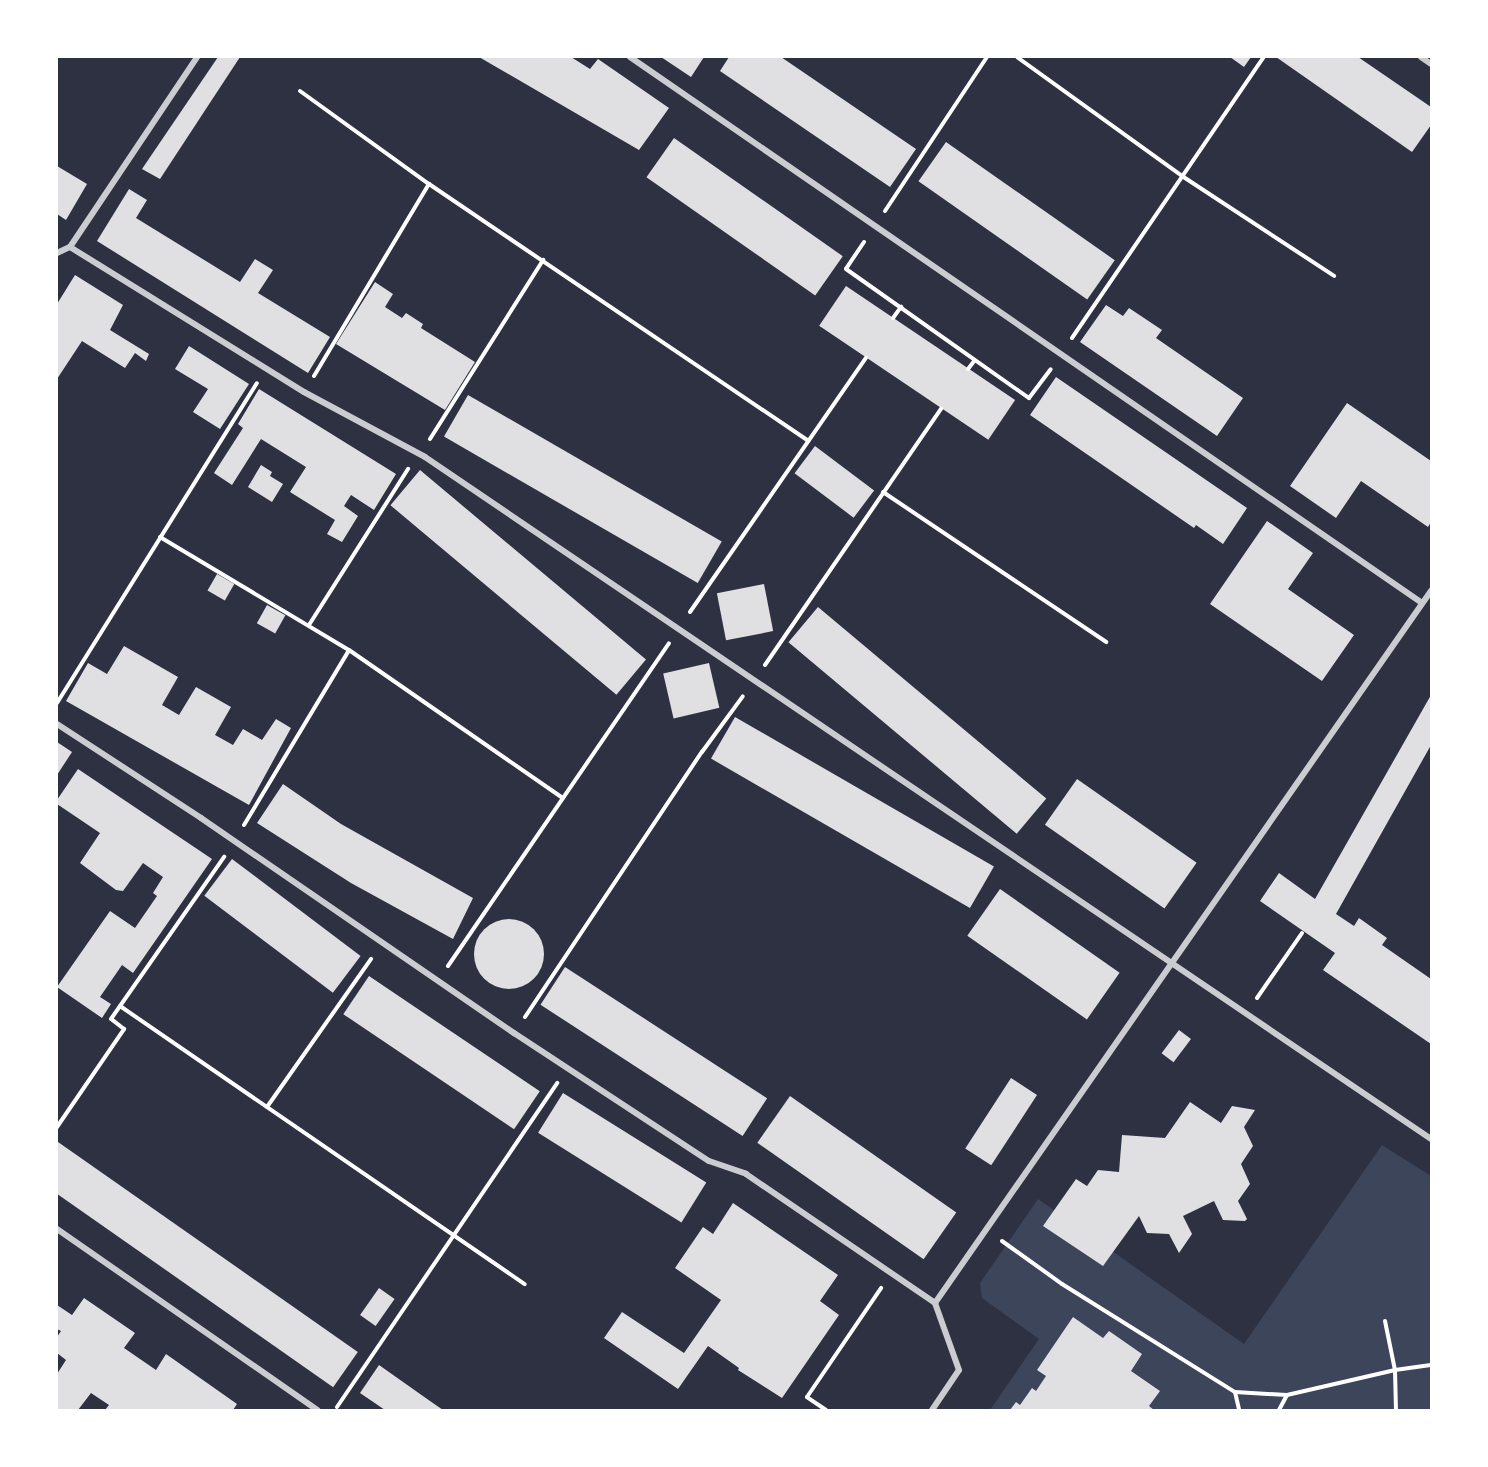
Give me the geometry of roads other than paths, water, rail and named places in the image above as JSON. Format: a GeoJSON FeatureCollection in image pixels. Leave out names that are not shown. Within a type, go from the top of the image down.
{"type":"FeatureCollection","features":[{"type":"Feature","properties":{"kind":"street"},"geometry":{"type":"LineString","coordinates":[[57,253],[69,246],[197,57]]}},
{"type":"Feature","properties":{"kind":"street"},"geometry":{"type":"LineString","coordinates":[[630,57],[1422,603]]}},
{"type":"Feature","properties":{"kind":"street"},"geometry":{"type":"LineString","coordinates":[[1421,57],[1431,64]]}},
{"type":"Feature","properties":{"kind":"street"},"geometry":{"type":"LineString","coordinates":[[69,246],[304,392],[417,453],[755,679],[1431,1139]]}},
{"type":"Feature","properties":{"kind":"street"},"geometry":{"type":"LineString","coordinates":[[935,1303],[1431,591]]}},
{"type":"Feature","properties":{"kind":"street"},"geometry":{"type":"LineString","coordinates":[[57,724],[235,842],[514,1033],[709,1161],[746,1174],[935,1303],[959,1370],[932,1410]]}},
{"type":"Feature","properties":{"kind":"street"},"geometry":{"type":"LineString","coordinates":[[57,1229],[317,1410]]}}]}
